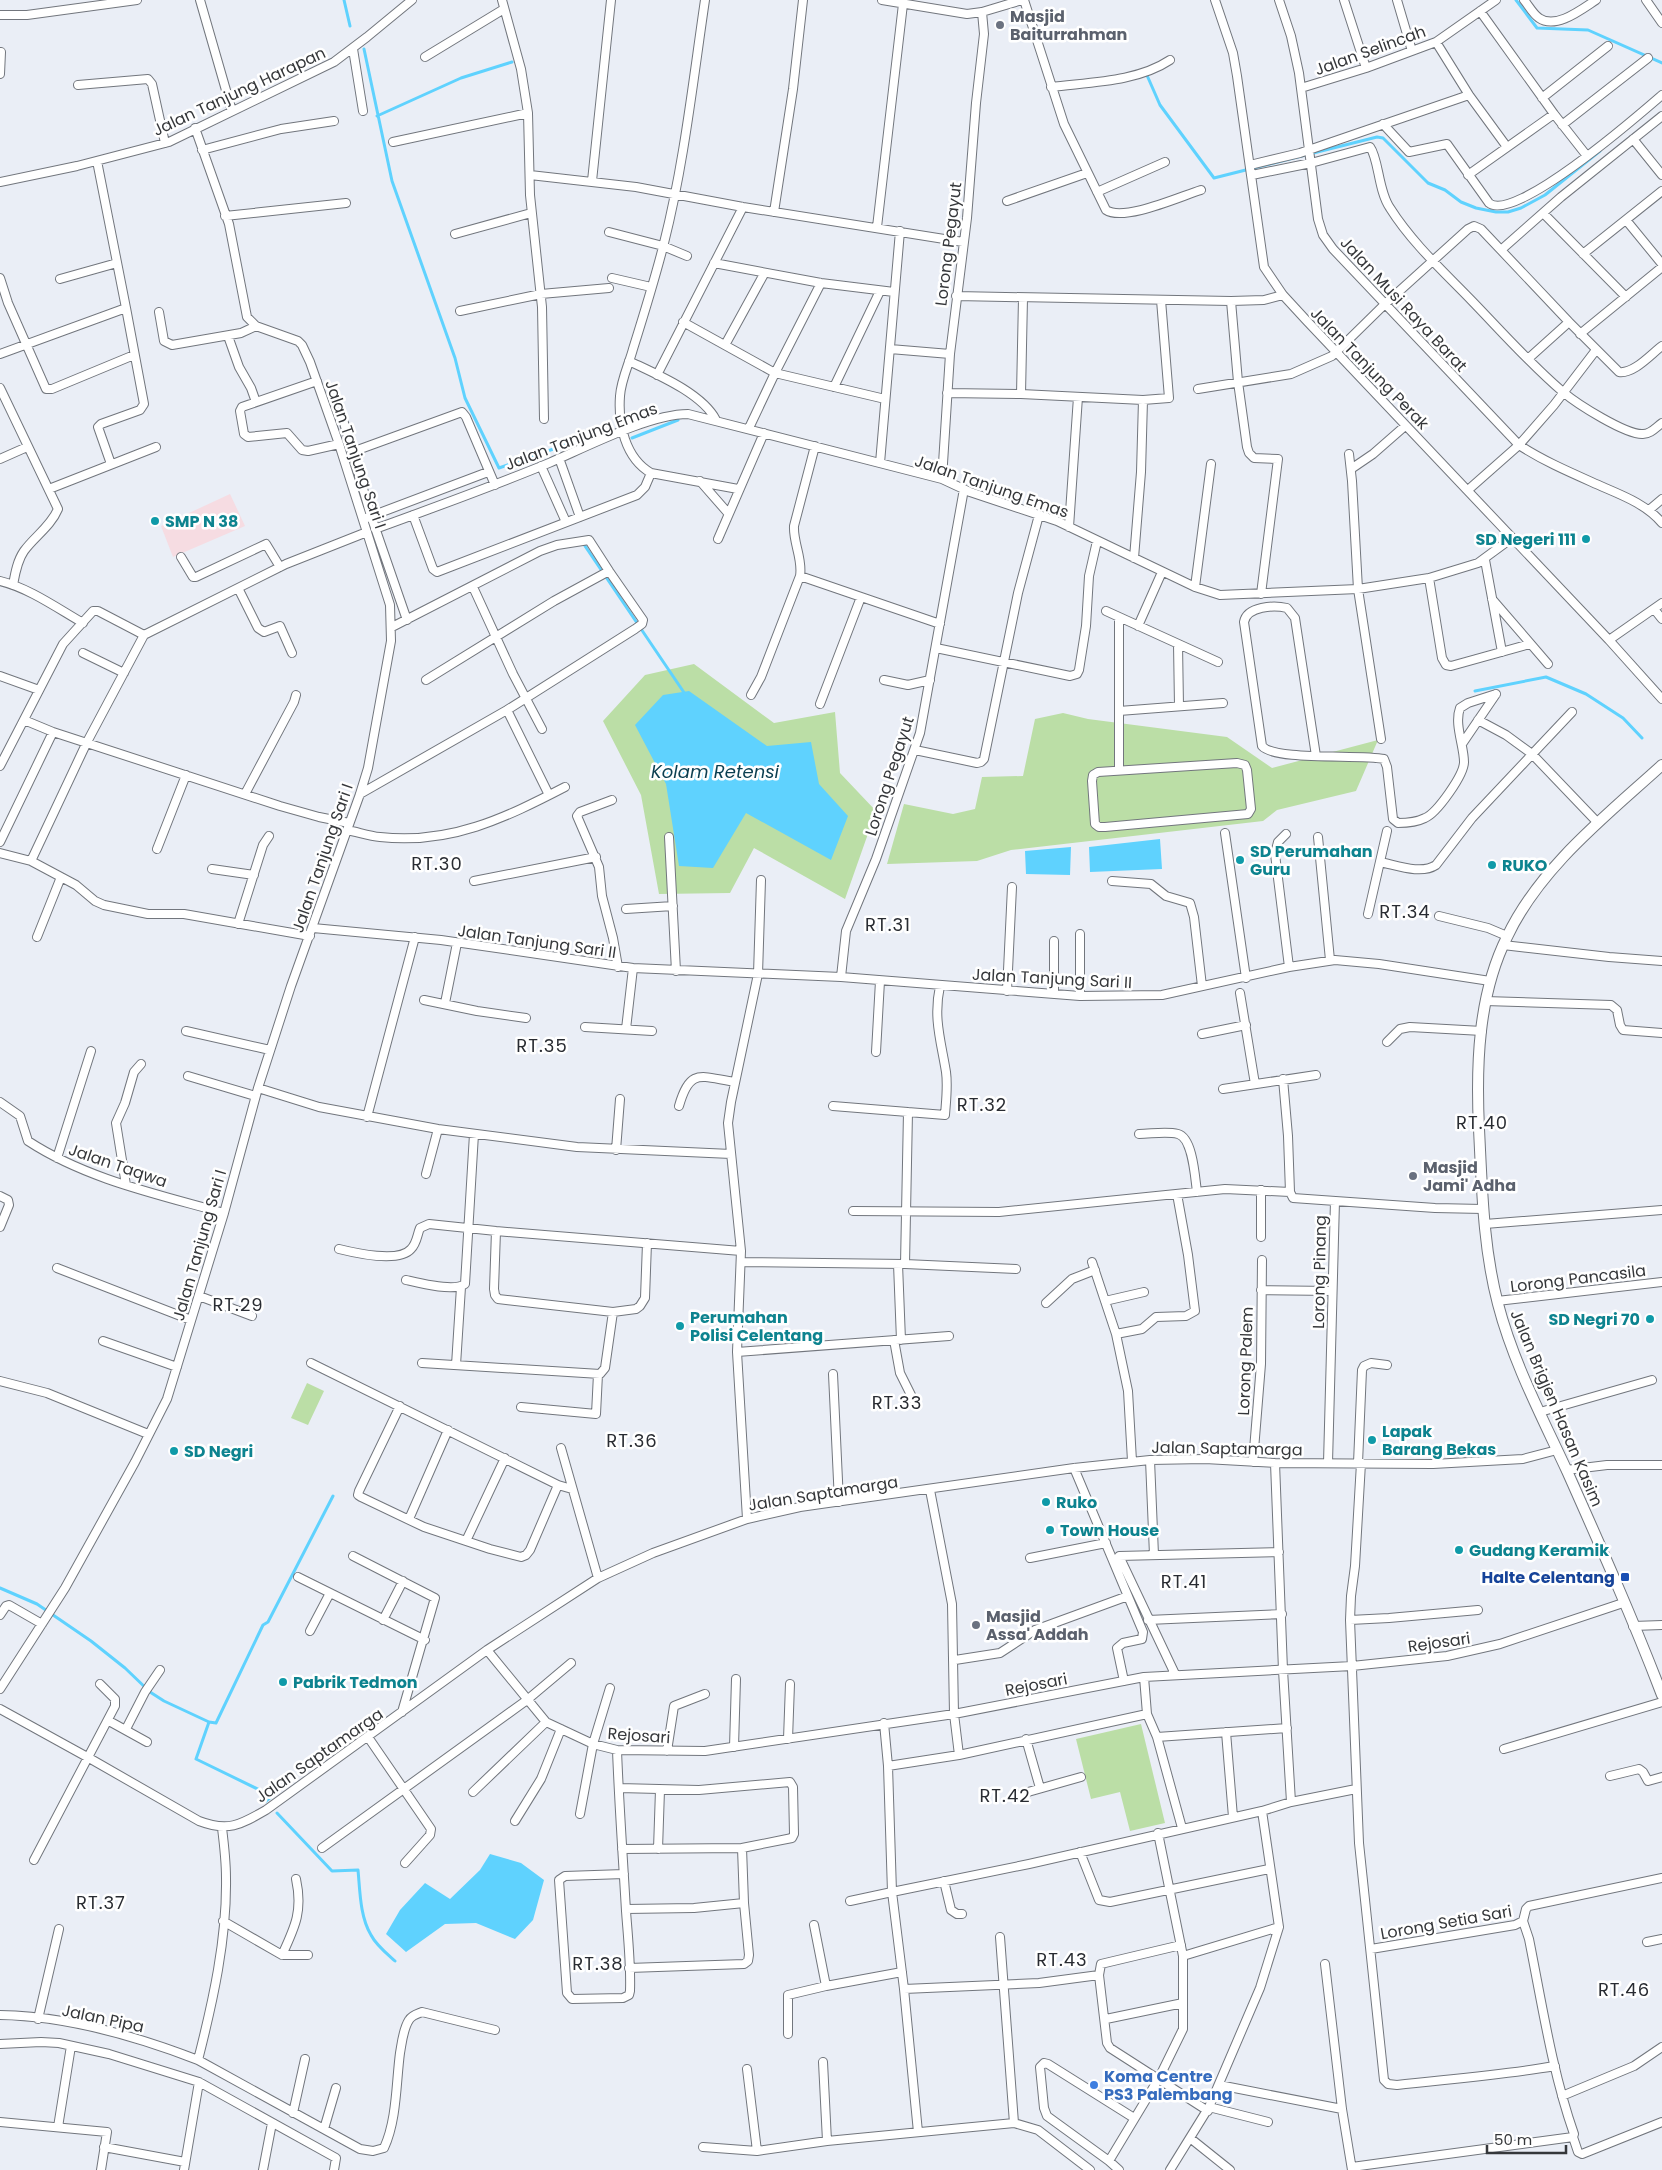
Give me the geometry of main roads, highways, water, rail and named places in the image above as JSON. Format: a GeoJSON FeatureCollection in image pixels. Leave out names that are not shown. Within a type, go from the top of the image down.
{"type":"FeatureCollection","features":[{"type":"Feature","properties":{"kind":"water","name":"Kolam Retensi"},"geometry":{"type":"Polygon","coordinates":[[[689,691],[767,746],[811,742],[819,784],[848,816],[831,860],[746,813],[713,868],[679,866],[666,784],[635,725],[663,695],[689,691]]]}},
{"type":"Feature","properties":{"kind":"water"},"geometry":{"type":"Polygon","coordinates":[[[1160,839],[1162,869],[1090,872],[1089,847],[1160,839]]]}},
{"type":"Feature","properties":{"kind":"water"},"geometry":{"type":"Polygon","coordinates":[[[1071,847],[1070,875],[1026,874],[1025,851],[1071,847]]]}},
{"type":"Feature","properties":{"kind":"water"},"geometry":{"type":"Polygon","coordinates":[[[490,1854],[521,1863],[544,1880],[533,1920],[515,1939],[476,1923],[445,1924],[406,1952],[386,1934],[400,1910],[425,1883],[450,1899],[480,1870],[490,1854]]]}},
{"type":"Feature","properties":{"kind":"waterway"},"geometry":{"type":"LineString","coordinates":[[344,0],[350,26]]}},
{"type":"Feature","properties":{"kind":"waterway"},"geometry":{"type":"LineString","coordinates":[[1516,0],[1537,28],[1588,30],[1662,63]]}},
{"type":"Feature","properties":{"kind":"waterway"},"geometry":{"type":"LineString","coordinates":[[364,49],[392,181],[455,358],[465,398],[499,468],[602,432]]}},
{"type":"Feature","properties":{"kind":"waterway"},"geometry":{"type":"LineString","coordinates":[[377,116],[461,78],[512,62]]}},
{"type":"Feature","properties":{"kind":"waterway"},"geometry":{"type":"LineString","coordinates":[[1146,73],[1160,105],[1214,178],[1377,137],[1383,138],[1428,183],[1445,190],[1461,202],[1476,208],[1508,212],[1521,208],[1545,195],[1600,151]]}},
{"type":"Feature","properties":{"kind":"waterway"},"geometry":{"type":"LineString","coordinates":[[632,438],[678,420]]}},
{"type":"Feature","properties":{"kind":"waterway"},"geometry":{"type":"LineString","coordinates":[[583,543],[685,694]]}},
{"type":"Feature","properties":{"kind":"waterway"},"geometry":{"type":"LineString","coordinates":[[1475,691],[1546,677],[1586,694],[1623,718],[1642,738]]}},
{"type":"Feature","properties":{"kind":"waterway"},"geometry":{"type":"LineString","coordinates":[[209,1722],[216,1723],[263,1625],[268,1622],[333,1496]]}},
{"type":"Feature","properties":{"kind":"waterway"},"geometry":{"type":"LineString","coordinates":[[0,1588],[37,1604],[91,1641],[125,1668],[150,1692],[164,1701],[209,1722],[196,1759],[272,1796],[266,1801]]}},
{"type":"Feature","properties":{"kind":"waterway"},"geometry":{"type":"LineString","coordinates":[[277,1813],[332,1871],[358,1870],[361,1904],[367,1928],[373,1939],[395,1961]]}},
{"type":"Feature","properties":{"kind":"place","name":"Masjid Baiturrahman"},"geometry":{"type":"Point","coordinates":[1000,25]}},
{"type":"Feature","properties":{"kind":"place","name":"SMP N 38"},"geometry":{"type":"Point","coordinates":[155,521]}},
{"type":"Feature","properties":{"kind":"place","name":"SD Negeri 111"},"geometry":{"type":"Point","coordinates":[1586,539]}},
{"type":"Feature","properties":{"kind":"place","name":"SD Perumahan Guru"},"geometry":{"type":"Point","coordinates":[1240,860]}},
{"type":"Feature","properties":{"kind":"place","name":"RUKO"},"geometry":{"type":"Point","coordinates":[1492,865]}},
{"type":"Feature","properties":{"kind":"place","name":"Masjid Jami' Adha"},"geometry":{"type":"Point","coordinates":[1413,1176]}},
{"type":"Feature","properties":{"kind":"place","name":"SD Negri 70"},"geometry":{"type":"Point","coordinates":[1650,1319]}},
{"type":"Feature","properties":{"kind":"place","name":"Perumahan Polisi Celentang"},"geometry":{"type":"Point","coordinates":[680,1326]}},
{"type":"Feature","properties":{"kind":"place","name":"Lapak Barang Bekas"},"geometry":{"type":"Point","coordinates":[1372,1440]}},
{"type":"Feature","properties":{"kind":"place","name":"SD Negri"},"geometry":{"type":"Point","coordinates":[174,1451]}},
{"type":"Feature","properties":{"kind":"place","name":"Ruko"},"geometry":{"type":"Point","coordinates":[1046,1502]}},
{"type":"Feature","properties":{"kind":"place","name":"Town House"},"geometry":{"type":"Point","coordinates":[1050,1530]}},
{"type":"Feature","properties":{"kind":"place","name":"Gudang Keramik"},"geometry":{"type":"Point","coordinates":[1459,1550]}},
{"type":"Feature","properties":{"kind":"place","name":"Halte Celentang"},"geometry":{"type":"Point","coordinates":[1625,1577]}},
{"type":"Feature","properties":{"kind":"place","name":"Masjid Assa' Addah"},"geometry":{"type":"Point","coordinates":[976,1625]}},
{"type":"Feature","properties":{"kind":"place","name":"Pabrik Tedmon"},"geometry":{"type":"Point","coordinates":[283,1682]}},
{"type":"Feature","properties":{"kind":"place","name":"Koma Centre PS3 Palembang"},"geometry":{"type":"Point","coordinates":[1094,2085]}},
{"type":"Feature","properties":{"kind":"district","name":"RT.30"},"geometry":{"type":"Point","coordinates":[437,864]}},
{"type":"Feature","properties":{"kind":"district","name":"RT.34"},"geometry":{"type":"Point","coordinates":[1405,912]}},
{"type":"Feature","properties":{"kind":"district","name":"RT.31"},"geometry":{"type":"Point","coordinates":[888,925]}},
{"type":"Feature","properties":{"kind":"district","name":"RT.35"},"geometry":{"type":"Point","coordinates":[542,1046]}},
{"type":"Feature","properties":{"kind":"district","name":"RT.32"},"geometry":{"type":"Point","coordinates":[982,1105]}},
{"type":"Feature","properties":{"kind":"district","name":"RT.40"},"geometry":{"type":"Point","coordinates":[1482,1123]}},
{"type":"Feature","properties":{"kind":"district","name":"RT.29"},"geometry":{"type":"Point","coordinates":[238,1305]}},
{"type":"Feature","properties":{"kind":"district","name":"RT.33"},"geometry":{"type":"Point","coordinates":[897,1403]}},
{"type":"Feature","properties":{"kind":"district","name":"RT.36"},"geometry":{"type":"Point","coordinates":[632,1441]}},
{"type":"Feature","properties":{"kind":"district","name":"RT.41"},"geometry":{"type":"Point","coordinates":[1184,1582]}},
{"type":"Feature","properties":{"kind":"district","name":"RT.42"},"geometry":{"type":"Point","coordinates":[1005,1796]}},
{"type":"Feature","properties":{"kind":"district","name":"RT.37"},"geometry":{"type":"Point","coordinates":[101,1903]}},
{"type":"Feature","properties":{"kind":"district","name":"RT.43"},"geometry":{"type":"Point","coordinates":[1062,1960]}},
{"type":"Feature","properties":{"kind":"district","name":"RT.38"},"geometry":{"type":"Point","coordinates":[598,1964]}},
{"type":"Feature","properties":{"kind":"district","name":"RT.46"},"geometry":{"type":"Point","coordinates":[1624,1990]}}]}
